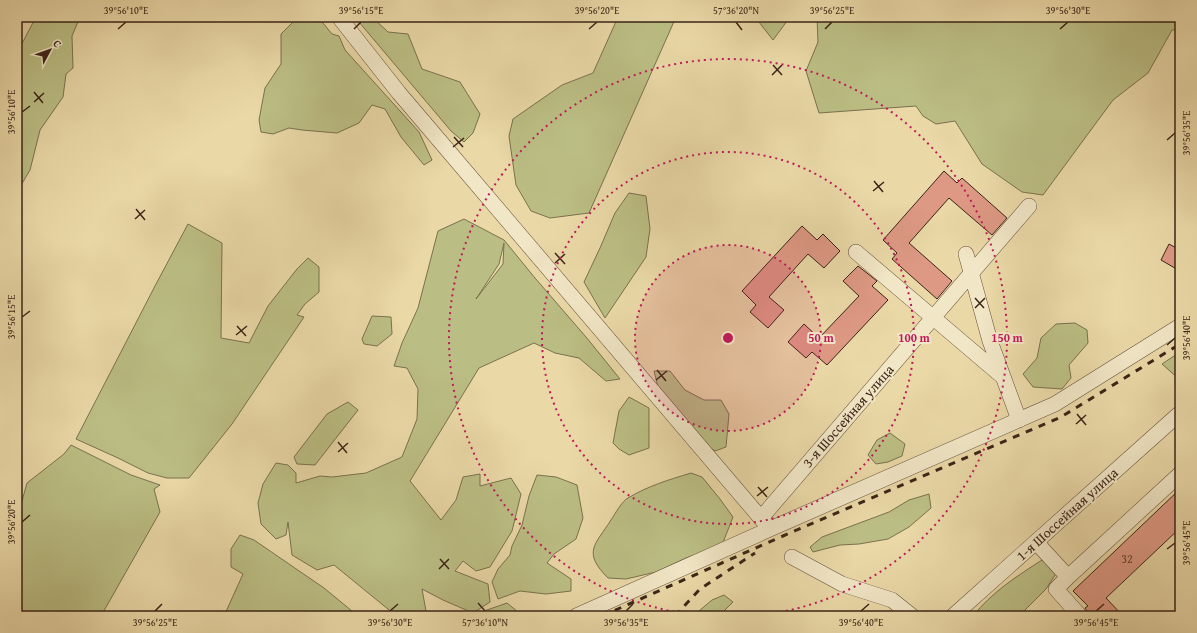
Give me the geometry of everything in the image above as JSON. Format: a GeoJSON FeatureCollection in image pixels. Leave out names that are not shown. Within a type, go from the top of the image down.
{"type":"FeatureCollection","features":[{"type":"Feature","properties":{"kind":"street"},"geometry":{"type":"LineString","coordinates":[[339,17],[399,93],[766,523]]}},
{"type":"Feature","properties":{"kind":"street","name":"3-я Шоссейная улица"},"geometry":{"type":"LineString","coordinates":[[766,523],[933,318],[1029,206]]}},
{"type":"Feature","properties":{"kind":"street"},"geometry":{"type":"LineString","coordinates":[[856,252],[1003,377]]}},
{"type":"Feature","properties":{"kind":"street"},"geometry":{"type":"LineString","coordinates":[[966,254],[990,341],[1019,420]]}},
{"type":"Feature","properties":{"kind":"street"},"geometry":{"type":"LineString","coordinates":[[576,616],[766,523],[1055,404],[1180,326]]}},
{"type":"Feature","properties":{"kind":"street","name":"1-я Шоссейная улица"},"geometry":{"type":"LineString","coordinates":[[953,616],[1180,413]]}},
{"type":"Feature","properties":{"kind":"street"},"geometry":{"type":"LineString","coordinates":[[1080,616],[1056,589],[1180,474]]}},
{"type":"Feature","properties":{"kind":"street"},"geometry":{"type":"LineString","coordinates":[[1036,542],[1068,577]]}},
{"type":"Feature","properties":{"kind":"street"},"geometry":{"type":"LineString","coordinates":[[792,557],[842,584],[892,600],[912,616]]}},
{"type":"Feature","properties":{"kind":"green space"},"geometry":{"type":"Polygon","coordinates":[[[36,17],[80,17],[72,36],[73,68],[66,74],[63,97],[40,130],[30,170],[17,192],[17,53],[36,17]]]}},
{"type":"Feature","properties":{"kind":"green space"},"geometry":{"type":"Polygon","coordinates":[[[318,17],[332,34],[339,36],[345,50],[419,132],[432,160],[424,165],[401,137],[385,109],[372,105],[359,123],[337,133],[289,128],[273,134],[261,132],[259,120],[265,88],[281,64],[281,34],[297,18],[318,17]]]}},
{"type":"Feature","properties":{"kind":"green space"},"geometry":{"type":"Polygon","coordinates":[[[365,17],[372,17],[388,32],[408,34],[422,69],[460,82],[480,114],[473,133],[464,142],[451,131],[359,22],[365,17]]]}},
{"type":"Feature","properties":{"kind":"green space"},"geometry":{"type":"Polygon","coordinates":[[[618,17],[676,17],[589,213],[550,218],[531,211],[516,185],[509,136],[513,119],[562,85],[593,73],[618,17]]]}},
{"type":"Feature","properties":{"kind":"green space"},"geometry":{"type":"Polygon","coordinates":[[[755,17],[790,17],[773,40],[755,17]]]}},
{"type":"Feature","properties":{"kind":"green space"},"geometry":{"type":"Polygon","coordinates":[[[817,17],[1180,17],[1180,29],[1172,30],[1148,73],[1113,100],[1043,195],[1022,192],[982,164],[955,121],[936,124],[923,116],[916,106],[819,113],[806,71],[818,42],[817,17]]]}},
{"type":"Feature","properties":{"kind":"green space"},"geometry":{"type":"Polygon","coordinates":[[[629,193],[646,196],[650,229],[646,257],[605,318],[584,282],[615,213],[629,193]]]}},
{"type":"Feature","properties":{"kind":"green space"},"geometry":{"type":"Polygon","coordinates":[[[464,219],[504,240],[620,379],[606,381],[579,358],[555,353],[534,343],[479,368],[410,481],[441,520],[456,500],[463,477],[480,474],[480,486],[511,478],[521,494],[512,531],[490,567],[476,571],[463,561],[455,571],[488,584],[490,602],[473,613],[422,589],[426,611],[394,614],[334,565],[317,570],[292,555],[288,522],[286,535],[276,539],[261,524],[258,503],[263,484],[276,463],[288,465],[296,473],[296,483],[320,476],[332,477],[366,473],[402,457],[417,419],[418,389],[407,368],[394,366],[402,343],[418,308],[438,231],[464,219]],[[504,243],[499,264],[476,299],[503,264],[504,243]]]}},
{"type":"Feature","properties":{"kind":"green space"},"geometry":{"type":"Polygon","coordinates":[[[188,224],[222,243],[221,338],[249,343],[268,306],[297,269],[308,258],[319,267],[319,292],[305,304],[297,315],[304,317],[232,424],[189,478],[167,478],[148,473],[76,439],[188,224]]]}},
{"type":"Feature","properties":{"kind":"green space"},"geometry":{"type":"Polygon","coordinates":[[[372,316],[391,317],[392,334],[377,346],[364,344],[362,339],[372,316]]]}},
{"type":"Feature","properties":{"kind":"green space"},"geometry":{"type":"Polygon","coordinates":[[[1075,323],[1087,330],[1088,343],[1069,365],[1071,378],[1062,389],[1033,387],[1023,374],[1037,358],[1041,338],[1056,324],[1075,323]]]}},
{"type":"Feature","properties":{"kind":"green space"},"geometry":{"type":"Polygon","coordinates":[[[1180,352],[1180,380],[1162,364],[1180,352]]]}},
{"type":"Feature","properties":{"kind":"green space"},"geometry":{"type":"Polygon","coordinates":[[[654,371],[670,371],[685,390],[704,400],[721,400],[729,414],[726,447],[715,451],[703,443],[658,387],[654,371]]]}},
{"type":"Feature","properties":{"kind":"green space"},"geometry":{"type":"Polygon","coordinates":[[[629,397],[649,408],[649,448],[629,455],[613,443],[619,411],[629,397]]]}},
{"type":"Feature","properties":{"kind":"green space"},"geometry":{"type":"Polygon","coordinates":[[[348,402],[358,410],[315,465],[297,464],[294,457],[327,414],[348,402]]]}},
{"type":"Feature","properties":{"kind":"green space"},"geometry":{"type":"Polygon","coordinates":[[[890,433],[905,444],[902,456],[888,462],[876,464],[868,455],[877,440],[890,433]]]}},
{"type":"Feature","properties":{"kind":"green space"},"geometry":{"type":"Polygon","coordinates":[[[71,445],[131,475],[160,485],[154,489],[160,512],[101,616],[17,616],[17,519],[27,483],[64,454],[71,445]]]}},
{"type":"Feature","properties":{"kind":"green space"},"geometry":{"type":"Polygon","coordinates":[[[691,473],[702,477],[733,517],[722,545],[686,558],[656,572],[626,579],[608,578],[595,561],[593,555],[594,549],[596,542],[621,505],[628,498],[643,490],[691,473]]]}},
{"type":"Feature","properties":{"kind":"green space"},"geometry":{"type":"Polygon","coordinates":[[[537,475],[556,477],[577,485],[583,518],[576,539],[554,554],[547,563],[571,579],[571,591],[546,594],[520,591],[498,599],[492,582],[498,569],[510,555],[512,546],[522,525],[529,496],[537,475]]]}},
{"type":"Feature","properties":{"kind":"green space"},"geometry":{"type":"Polygon","coordinates":[[[929,494],[931,508],[909,527],[888,539],[859,544],[840,545],[813,552],[810,547],[822,537],[889,512],[909,500],[929,494]]]}},
{"type":"Feature","properties":{"kind":"green space"},"geometry":{"type":"Polygon","coordinates":[[[240,535],[254,540],[324,588],[358,616],[224,616],[243,574],[231,567],[231,549],[240,535]]]}},
{"type":"Feature","properties":{"kind":"green space"},"geometry":{"type":"Polygon","coordinates":[[[1042,560],[1057,572],[1046,589],[1019,616],[973,616],[996,592],[1042,560]]]}},
{"type":"Feature","properties":{"kind":"green space"},"geometry":{"type":"Polygon","coordinates":[[[724,595],[733,602],[719,616],[693,616],[712,600],[724,595]]]}},
{"type":"Feature","properties":{"kind":"green space"},"geometry":{"type":"Polygon","coordinates":[[[507,603],[523,616],[477,616],[484,611],[507,603]]]}},
{"type":"Feature","properties":{"kind":"building"},"geometry":{"type":"Polygon","coordinates":[[[944,171],[957,183],[962,178],[1007,218],[992,235],[949,198],[909,243],[952,281],[937,299],[892,259],[897,253],[883,240],[944,171]]]}},
{"type":"Feature","properties":{"kind":"building"},"geometry":{"type":"Polygon","coordinates":[[[802,226],[817,240],[823,234],[840,251],[824,268],[808,254],[769,297],[784,310],[768,328],[750,312],[756,305],[742,291],[802,226]]]}},
{"type":"Feature","properties":{"kind":"building"},"geometry":{"type":"Polygon","coordinates":[[[1169,244],[1180,250],[1180,271],[1161,260],[1169,244]]]}},
{"type":"Feature","properties":{"kind":"building"},"geometry":{"type":"Polygon","coordinates":[[[858,266],[877,281],[872,286],[888,300],[827,365],[812,352],[806,358],[788,342],[804,324],[819,338],[859,296],[843,281],[858,266]]]}},
{"type":"Feature","properties":{"kind":"building"},"geometry":{"type":"Polygon","coordinates":[[[1180,489],[1180,528],[1106,598],[1123,616],[1090,616],[1085,608],[1088,606],[1073,591],[1180,489]]]}},
{"type":"Feature","properties":{"kind":"railway"},"geometry":{"type":"LineString","coordinates":[[602,616],[776,539],[1061,417],[1180,344]]}},
{"type":"Feature","properties":{"kind":"railway"},"geometry":{"type":"LineString","coordinates":[[675,616],[700,589],[755,553]]}}]}
